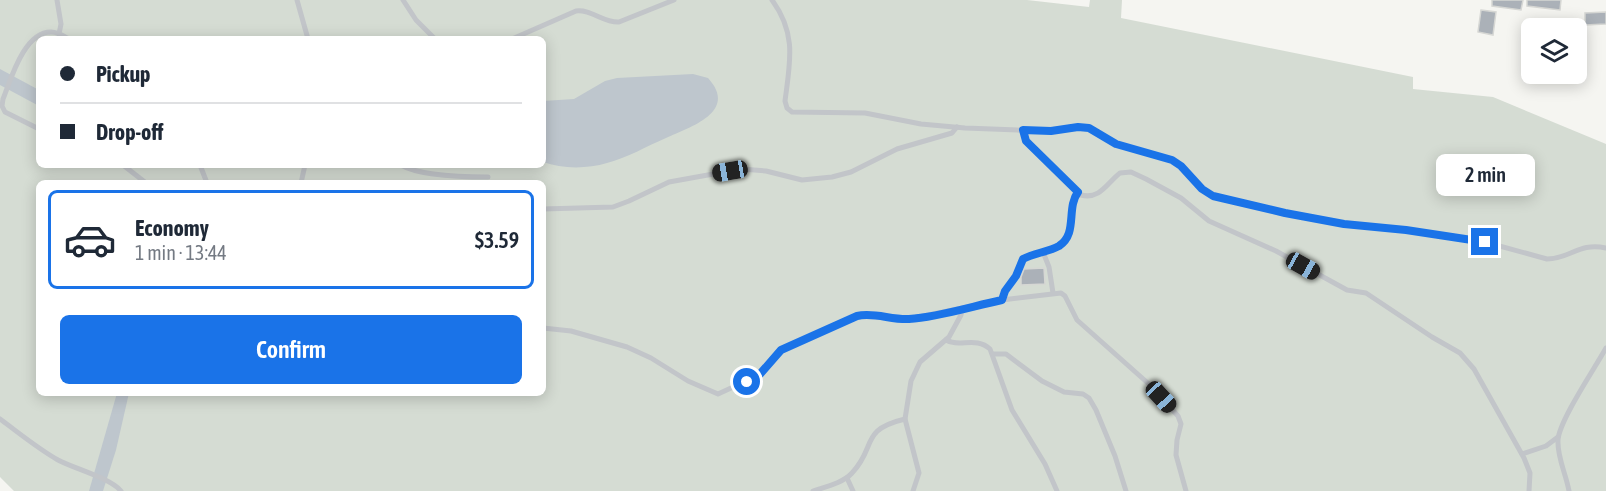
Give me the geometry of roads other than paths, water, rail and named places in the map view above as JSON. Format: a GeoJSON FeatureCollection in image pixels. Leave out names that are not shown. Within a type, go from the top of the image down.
{"type":"FeatureCollection","features":[{"type":"Feature","properties":{"kind":"lane"},"geometry":{"type":"LineString","coordinates":[[57,0],[61,24],[59,34]]}},
{"type":"Feature","properties":{"kind":"lane"},"geometry":{"type":"LineString","coordinates":[[297,0],[307,36]]}},
{"type":"Feature","properties":{"kind":"lane"},"geometry":{"type":"LineString","coordinates":[[403,0],[416,20],[432,36]]}},
{"type":"Feature","properties":{"kind":"lane"},"geometry":{"type":"LineString","coordinates":[[519,36],[576,10],[612,22],[619,22],[674,0]]}},
{"type":"Feature","properties":{"kind":"lane"},"geometry":{"type":"LineString","coordinates":[[772,0],[787,26],[791,49],[785,101],[789,110],[795,112],[865,112],[921,124],[957,127],[1051,131],[1078,127],[1089,128],[1116,144],[1172,160],[1181,166],[1202,189],[1213,196],[1285,213],[1354,225],[1471,240],[1547,260],[1587,246],[1606,248]]}},
{"type":"Feature","properties":{"kind":"lane"},"geometry":{"type":"LineString","coordinates":[[42,36],[48,33],[63,36]]}},
{"type":"Feature","properties":{"kind":"lane"},"geometry":{"type":"LineString","coordinates":[[36,39],[23,51],[2,106],[5,112],[36,128]]}},
{"type":"Feature","properties":{"kind":"lane"},"geometry":{"type":"LineString","coordinates":[[546,209],[613,207],[663,184],[741,169],[766,171],[808,180],[832,177],[851,172],[897,149],[952,133],[957,127]]}},
{"type":"Feature","properties":{"kind":"lane"},"geometry":{"type":"LineString","coordinates":[[1023,130],[1026,141],[1083,196],[1094,195],[1105,188],[1117,175],[1131,172],[1177,196],[1209,221],[1276,250],[1344,288],[1370,296],[1432,338],[1456,350],[1468,360],[1522,454],[1530,473],[1529,491]]}},
{"type":"Feature","properties":{"kind":"lane"},"geometry":{"type":"LineString","coordinates":[[127,168],[142,180]]}},
{"type":"Feature","properties":{"kind":"lane"},"geometry":{"type":"LineString","coordinates":[[409,168],[449,175],[488,177]]}},
{"type":"Feature","properties":{"kind":"lane"},"geometry":{"type":"LineString","coordinates":[[1002,300],[1023,259],[1060,245],[1066,239],[1073,201],[1078,192]]}},
{"type":"Feature","properties":{"kind":"lane"},"geometry":{"type":"LineString","coordinates":[[1043,252],[1049,267],[1053,293]]}},
{"type":"Feature","properties":{"kind":"lane"},"geometry":{"type":"LineString","coordinates":[[546,328],[571,331],[627,346],[688,381],[711,392],[721,393],[757,376],[784,348],[857,316],[871,315],[907,319],[1002,300],[1053,293],[1064,294],[1077,320],[1150,386],[1179,416],[1181,424],[1176,455],[1186,491]]}},
{"type":"Feature","properties":{"kind":"lane"},"geometry":{"type":"LineString","coordinates":[[913,491],[919,473],[905,419],[909,390],[915,370],[924,358],[946,340],[962,308]]}},
{"type":"Feature","properties":{"kind":"lane"},"geometry":{"type":"LineString","coordinates":[[946,340],[950,343],[972,342],[988,347],[993,354],[1014,414],[1045,464],[1057,491]]}},
{"type":"Feature","properties":{"kind":"lane"},"geometry":{"type":"LineString","coordinates":[[1522,454],[1546,446],[1558,437],[1606,348]]}},
{"type":"Feature","properties":{"kind":"lane"},"geometry":{"type":"LineString","coordinates":[[993,354],[1006,354],[1042,381],[1064,392],[1083,394],[1089,398],[1115,456],[1126,491]]}},
{"type":"Feature","properties":{"kind":"lane"},"geometry":{"type":"LineString","coordinates":[[0,419],[31,444],[82,472],[113,483],[121,491]]}},
{"type":"Feature","properties":{"kind":"lane"},"geometry":{"type":"LineString","coordinates":[[813,491],[847,478],[858,464],[878,429],[886,424],[905,419]]}},
{"type":"Feature","properties":{"kind":"lane"},"geometry":{"type":"LineString","coordinates":[[1558,437],[1569,491]]}},
{"type":"Feature","properties":{"kind":"lane"},"geometry":{"type":"LineString","coordinates":[[847,478],[854,491]]}}]}
